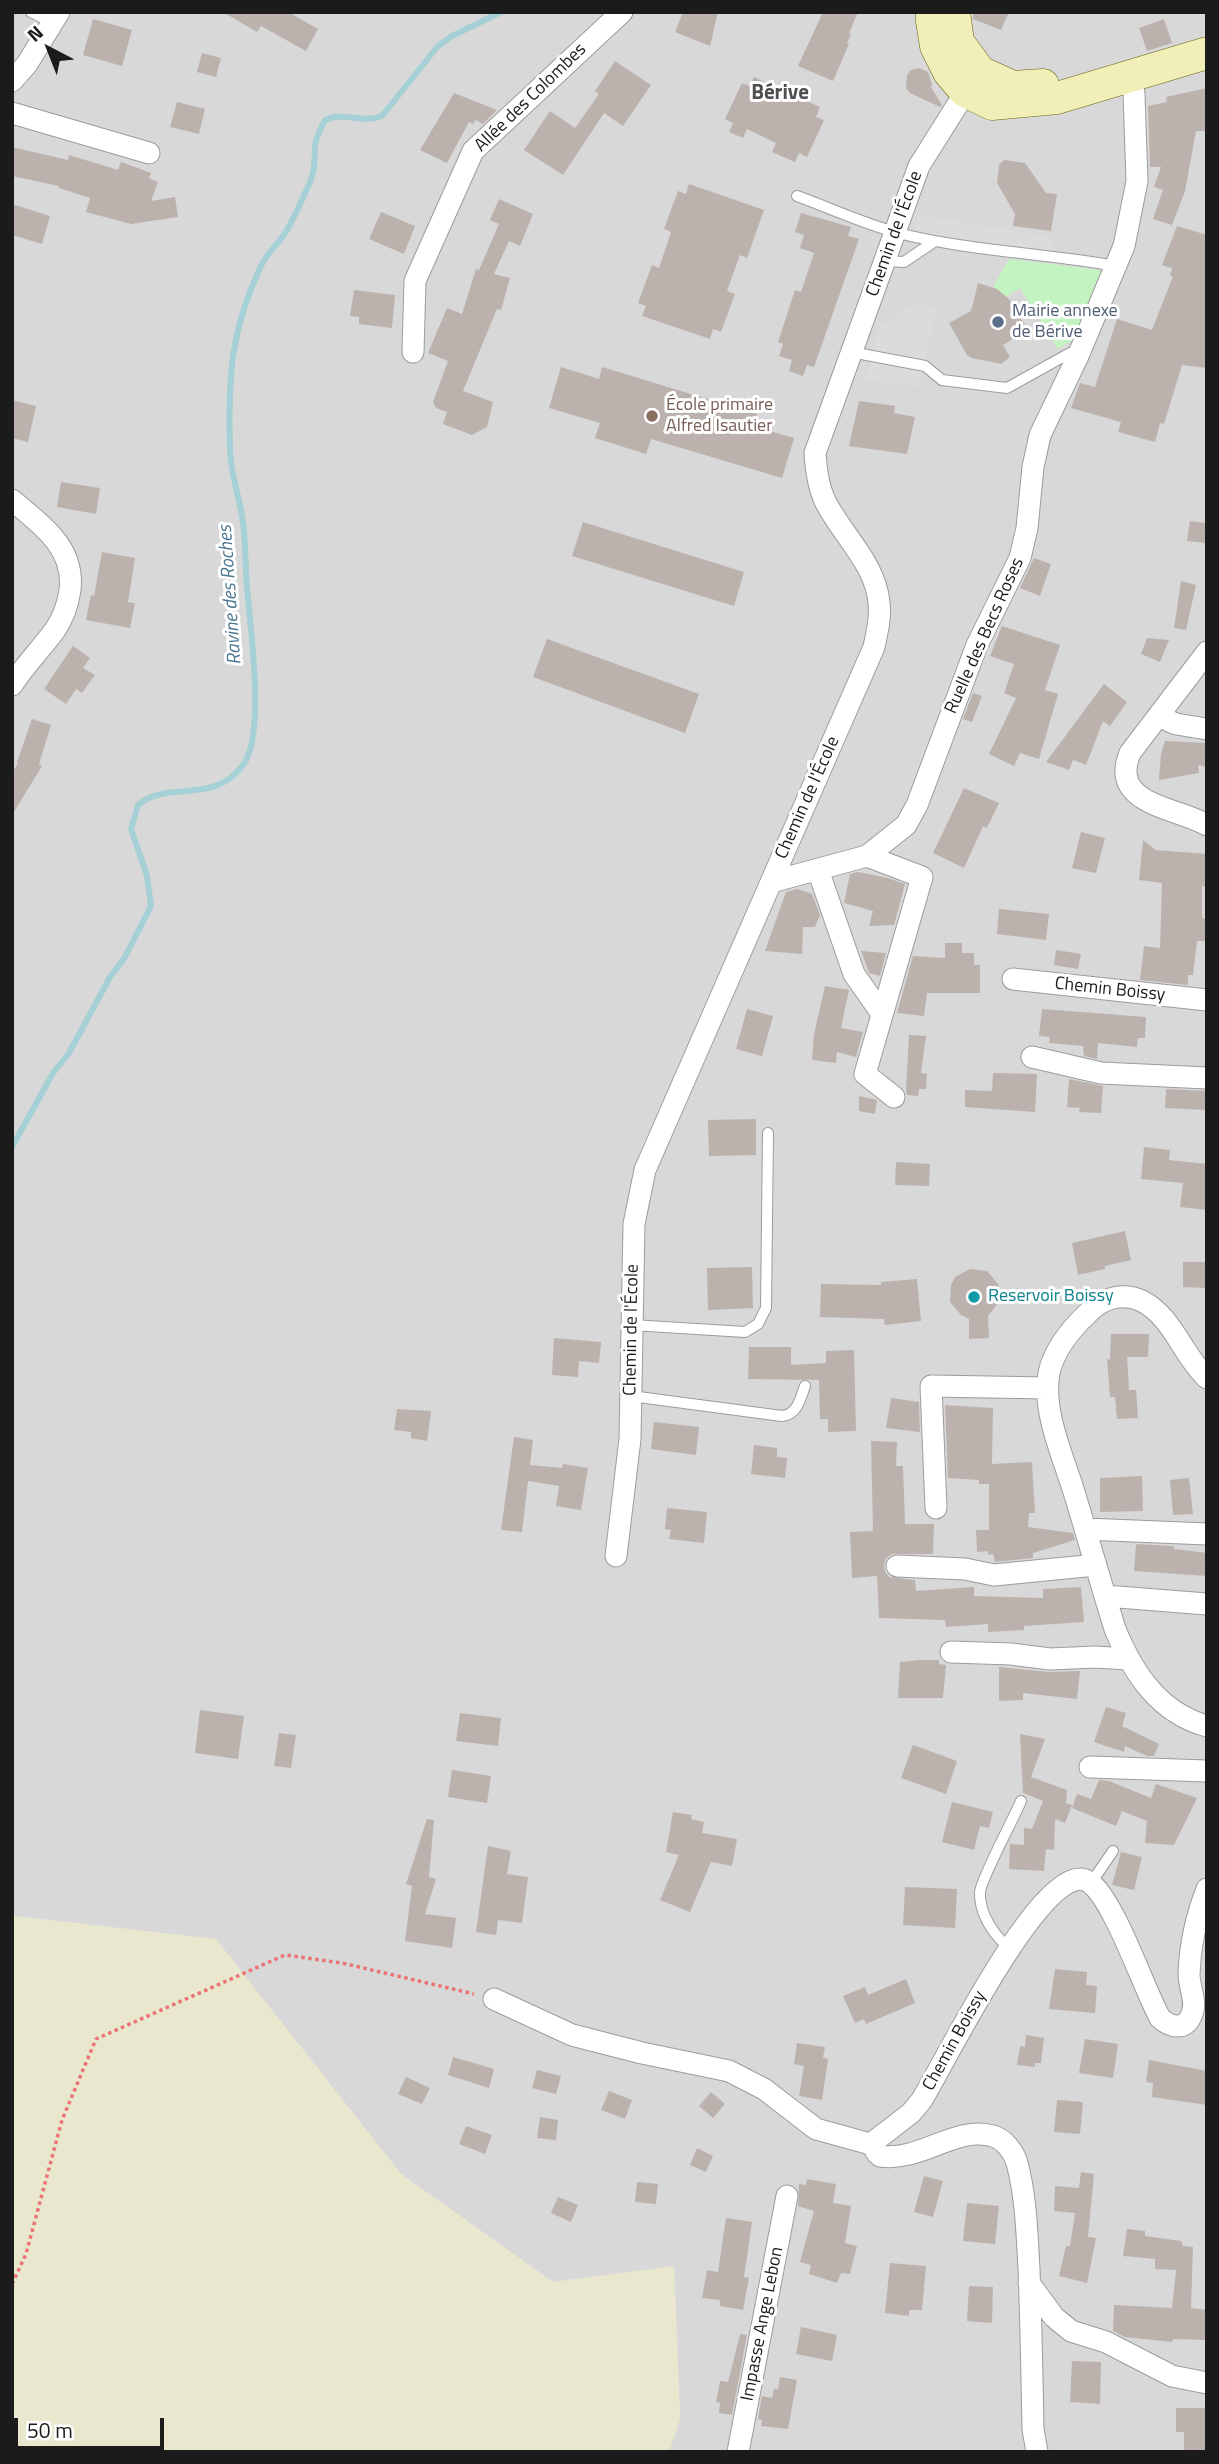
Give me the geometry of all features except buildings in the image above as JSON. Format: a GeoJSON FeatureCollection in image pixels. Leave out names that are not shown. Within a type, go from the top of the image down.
{"type":"FeatureCollection","features":[{"type":"Feature","properties":{"kind":"main road"},"geometry":{"type":"LineString","coordinates":[[933,12],[936,46],[949,72],[972,81]]}},
{"type":"Feature","properties":{"kind":"main road"},"geometry":{"type":"LineString","coordinates":[[954,12],[958,42],[972,81],[992,104],[1019,104],[1057,98],[1207,53]]}},
{"type":"Feature","properties":{"kind":"street","name":"Allée des Colombes"},"geometry":{"type":"LineString","coordinates":[[413,352],[415,281],[473,151],[622,12]]}},
{"type":"Feature","properties":{"kind":"street"},"geometry":{"type":"LineString","coordinates":[[12,81],[27,64],[56,17]]}},
{"type":"Feature","properties":{"kind":"street","name":"Ruelle des Becs Roses"},"geometry":{"type":"LineString","coordinates":[[771,882],[867,856],[905,825],[917,804],[976,645],[1020,558],[1027,528],[1037,446],[1116,266],[1130,224],[1137,181],[1131,75]]}},
{"type":"Feature","properties":{"kind":"street","name":"Chemin de l'École"},"geometry":{"type":"LineString","coordinates":[[616,1556],[630,1439],[634,1224],[645,1170],[874,647],[879,625],[879,602],[872,575],[825,501],[817,477],[815,453],[919,166],[972,81]]}},
{"type":"Feature","properties":{"kind":"street"},"geometry":{"type":"LineString","coordinates":[[12,113],[149,153]]}},
{"type":"Feature","properties":{"kind":"street"},"geometry":{"type":"LineString","coordinates":[[12,500],[59,544],[68,559],[71,578],[68,606],[55,629],[12,685]]}},
{"type":"Feature","properties":{"kind":"street"},"geometry":{"type":"LineString","coordinates":[[1206,822],[1155,806],[1133,791],[1126,778],[1125,765],[1130,752],[1207,652]]}},
{"type":"Feature","properties":{"kind":"street"},"geometry":{"type":"LineString","coordinates":[[1158,716],[1176,724],[1207,729]]}},
{"type":"Feature","properties":{"kind":"street"},"geometry":{"type":"LineString","coordinates":[[867,856],[922,877],[866,1074],[894,1097]]}},
{"type":"Feature","properties":{"kind":"street"},"geometry":{"type":"LineString","coordinates":[[818,870],[851,966],[882,1014]]}},
{"type":"Feature","properties":{"kind":"street","name":"Chemin Boissy"},"geometry":{"type":"LineString","coordinates":[[1013,979],[1207,1000]]}},
{"type":"Feature","properties":{"kind":"street"},"geometry":{"type":"LineString","coordinates":[[1032,1057],[1101,1073],[1207,1078]]}},
{"type":"Feature","properties":{"kind":"street"},"geometry":{"type":"LineString","coordinates":[[1207,1378],[1195,1366],[1169,1326],[1156,1313],[1143,1302],[1122,1297],[1102,1301],[1064,1340],[1049,1372],[1047,1388],[1056,1435],[1105,1596],[1128,1659],[1145,1685],[1165,1706],[1190,1721],[1207,1726]]}},
{"type":"Feature","properties":{"kind":"street"},"geometry":{"type":"LineString","coordinates":[[936,1508],[932,1386],[1047,1388]]}},
{"type":"Feature","properties":{"kind":"street"},"geometry":{"type":"LineString","coordinates":[[1085,1529],[1207,1534]]}},
{"type":"Feature","properties":{"kind":"street"},"geometry":{"type":"LineString","coordinates":[[897,1566],[965,1569],[995,1575],[1096,1565]]}},
{"type":"Feature","properties":{"kind":"street"},"geometry":{"type":"LineString","coordinates":[[1105,1596],[1207,1604]]}},
{"type":"Feature","properties":{"kind":"street"},"geometry":{"type":"LineString","coordinates":[[951,1651],[1050,1659],[1128,1659]]}},
{"type":"Feature","properties":{"kind":"street"},"geometry":{"type":"LineString","coordinates":[[1090,1767],[1207,1771]]}},
{"type":"Feature","properties":{"kind":"street","name":"Chemin Boissy"},"geometry":{"type":"LineString","coordinates":[[874,2145],[876,2140],[911,2113],[921,2101],[974,2003],[1041,1905],[1067,1882],[1085,1879],[1091,1883]]}},
{"type":"Feature","properties":{"kind":"street"},"geometry":{"type":"LineString","coordinates":[[1091,1883],[1106,1900],[1160,2018],[1166,2024],[1178,2027],[1190,2020],[1193,2011],[1189,1979],[1190,1946],[1201,1922],[1207,1889]]}},
{"type":"Feature","properties":{"kind":"street"},"geometry":{"type":"LineString","coordinates":[[494,1999],[572,2035],[729,2071],[764,2089],[816,2129],[874,2145],[880,2156],[891,2158],[917,2154],[970,2134],[997,2137],[1017,2160],[1027,2228],[1033,2428],[1037,2452]]}},
{"type":"Feature","properties":{"kind":"street","name":"Impasse Ange Lebon"},"geometry":{"type":"LineString","coordinates":[[738,2452],[787,2196]]}},
{"type":"Feature","properties":{"kind":"street"},"geometry":{"type":"LineString","coordinates":[[1029,2283],[1054,2317],[1071,2331],[1106,2342],[1172,2376],[1207,2383]]}},
{"type":"Feature","properties":{"kind":"lane"},"geometry":{"type":"LineString","coordinates":[[31,12],[56,17]]}},
{"type":"Feature","properties":{"kind":"lane"},"geometry":{"type":"LineString","coordinates":[[797,195],[895,232],[935,241],[1061,256],[1116,266]]}},
{"type":"Feature","properties":{"kind":"lane"},"geometry":{"type":"LineString","coordinates":[[884,261],[904,262],[935,241]]}},
{"type":"Feature","properties":{"kind":"lane"},"geometry":{"type":"LineString","coordinates":[[851,352],[925,366],[942,380],[1007,388],[1070,353],[1078,356]]}},
{"type":"Feature","properties":{"kind":"lane"},"geometry":{"type":"LineString","coordinates":[[632,1325],[745,1332],[758,1324],[766,1308],[768,1133]]}},
{"type":"Feature","properties":{"kind":"lane"},"geometry":{"type":"LineString","coordinates":[[631,1396],[782,1416],[790,1415],[796,1410],[805,1386]]}},
{"type":"Feature","properties":{"kind":"lane"},"geometry":{"type":"LineString","coordinates":[[1010,1949],[997,1938],[982,1909],[980,1890],[1021,1801]]}},
{"type":"Feature","properties":{"kind":"lane"},"geometry":{"type":"LineString","coordinates":[[1091,1883],[1113,1851]]}},
{"type":"Feature","properties":{"kind":"path"},"geometry":{"type":"LineString","coordinates":[[12,2284],[26,2254],[62,2120],[96,2039],[285,1955],[342,1963],[494,1999]]}},
{"type":"Feature","properties":{"kind":"shaded area"},"geometry":{"type":"Polygon","coordinates":[[[12,12],[1207,12],[1207,2452],[669,2452],[680,2419],[674,2267],[553,2282],[401,2174],[215,1939],[12,1916],[12,12]]]}},
{"type":"Feature","properties":{"kind":"shaded area"},"geometry":{"type":"Polygon","coordinates":[[[918,215],[1053,237],[1050,261],[911,241],[918,215]]]}},
{"type":"Feature","properties":{"kind":"shaded area"},"geometry":{"type":"Polygon","coordinates":[[[916,303],[937,307],[919,387],[864,380],[881,325],[916,303]]]}},
{"type":"Feature","properties":{"kind":"shaded area"},"geometry":{"type":"Polygon","coordinates":[[[12,1916],[216,1939],[401,2174],[553,2282],[674,2266],[680,2419],[669,2452],[12,2452],[12,1916]]]}},
{"type":"Feature","properties":{"kind":"green space"},"geometry":{"type":"Polygon","coordinates":[[[1009,259],[1099,270],[1103,275],[1074,339],[1058,349],[1020,288],[1006,297],[993,287],[1009,259]]]}},
{"type":"Feature","properties":{"kind":"waterway","name":"Ravine des Roches"},"geometry":{"type":"LineString","coordinates":[[12,1147],[53,1073],[69,1053],[110,977],[125,957],[151,906],[147,876],[131,829],[138,805],[150,797],[218,785],[243,765],[250,750],[254,730],[255,679],[244,531],[231,460],[229,424],[233,355],[251,288],[265,259],[287,230],[307,188],[313,173],[316,142],[325,120],[382,116],[438,46],[452,36],[501,12]]}},
{"type":"Feature","properties":{"kind":"place","name":"Mairie annexe de Bérive"},"geometry":{"type":"Point","coordinates":[998,322]}},
{"type":"Feature","properties":{"kind":"place","name":"École primaire Alfred Isautier"},"geometry":{"type":"Point","coordinates":[652,416]}},
{"type":"Feature","properties":{"kind":"place","name":"Reservoir Boissy"},"geometry":{"type":"Point","coordinates":[974,1297]}},
{"type":"Feature","properties":{"kind":"district","name":"Bérive"},"geometry":{"type":"Point","coordinates":[780,94]}}]}
